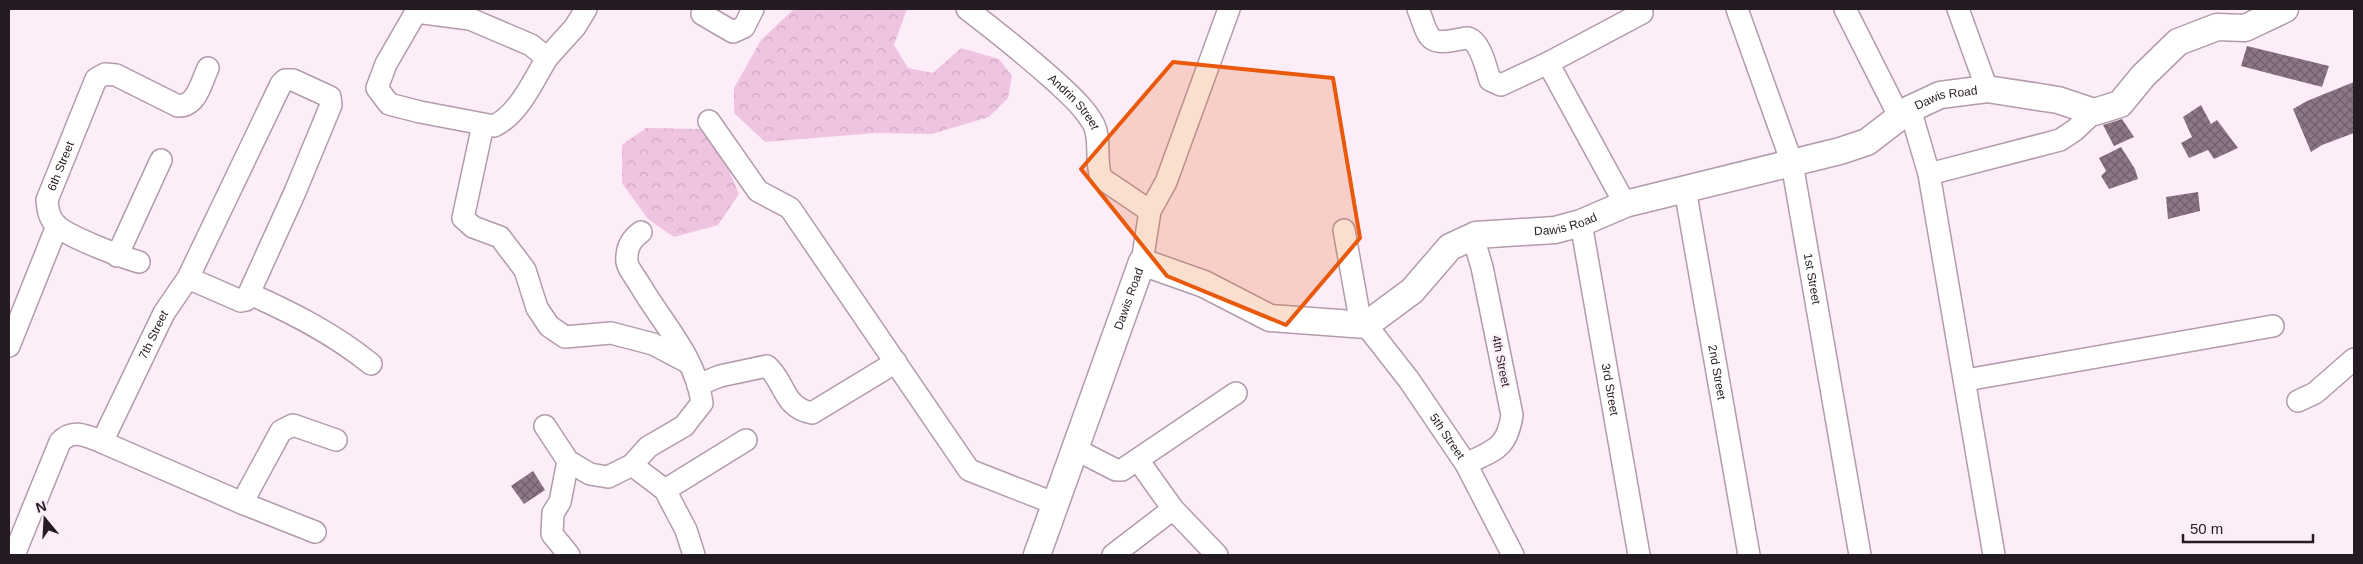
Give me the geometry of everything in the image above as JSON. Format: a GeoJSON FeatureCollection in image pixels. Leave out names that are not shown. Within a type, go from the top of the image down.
{"type":"FeatureCollection","features":[{"type":"Feature","properties":{"kind":"street"},"geometry":{"type":"LineString","coordinates":[[548,58],[531,45],[470,19],[416,11],[386,64],[377,88],[389,104],[494,126],[509,115],[548,58],[575,27],[586,9]]}},
{"type":"Feature","properties":{"kind":"street"},"geometry":{"type":"LineString","coordinates":[[702,14],[733,32],[744,27],[753,9]]}},
{"type":"Feature","properties":{"kind":"street","name":"Andrin Street"},"geometry":{"type":"LineString","coordinates":[[967,9],[1010,42],[1080,106],[1094,125],[1098,137],[1097,161],[1101,178],[1150,210]]}},
{"type":"Feature","properties":{"kind":"street"},"geometry":{"type":"LineString","coordinates":[[1142,262],[1150,210],[1166,182],[1229,9]]}},
{"type":"Feature","properties":{"kind":"street"},"geometry":{"type":"LineString","coordinates":[[1418,9],[1431,38],[1435,42],[1441,43],[1468,38],[1472,40],[1477,46],[1490,80],[1495,84],[1501,85],[1548,63],[1642,13]]}},
{"type":"Feature","properties":{"kind":"street","name":"1st Street"},"geometry":{"type":"LineString","coordinates":[[1737,9],[1792,163],[1860,555]]}},
{"type":"Feature","properties":{"kind":"street"},"geometry":{"type":"LineString","coordinates":[[1845,9],[1905,114],[1929,174],[1966,380],[1994,555]]}},
{"type":"Feature","properties":{"kind":"street"},"geometry":{"type":"LineString","coordinates":[[1958,9],[1987,89]]}},
{"type":"Feature","properties":{"kind":"street"},"geometry":{"type":"LineString","coordinates":[[1929,174],[2060,140],[2075,130],[2094,112],[2120,104],[2143,76],[2178,42],[2217,27],[2246,28],[2285,9]]}},
{"type":"Feature","properties":{"kind":"street"},"geometry":{"type":"LineString","coordinates":[[1548,63],[1624,204]]}},
{"type":"Feature","properties":{"kind":"street","name":"6th Street"},"geometry":{"type":"LineString","coordinates":[[57,226],[49,215],[47,200],[96,79],[105,74],[116,75],[178,106],[186,106],[193,101],[208,68]]}},
{"type":"Feature","properties":{"kind":"street","name":"7th Street"},"geometry":{"type":"LineString","coordinates":[[102,442],[164,313],[188,278],[281,84],[285,80],[293,80],[324,92],[330,97],[331,105],[250,294]]}},
{"type":"Feature","properties":{"kind":"street","name":"Dawis Road"},"geometry":{"type":"LineString","coordinates":[[1037,555],[1142,262],[1204,284],[1270,318],[1364,325],[1412,291],[1450,247],[1473,237],[1555,230],[1581,223],[1624,204],[1792,163],[1867,142],[1905,114],[1940,95],[1987,89],[2058,100],[2094,112]]}},
{"type":"Feature","properties":{"kind":"street"},"geometry":{"type":"LineString","coordinates":[[709,121],[758,191],[790,208],[969,470],[1056,504]]}},
{"type":"Feature","properties":{"kind":"street"},"geometry":{"type":"LineString","coordinates":[[483,125],[463,218],[473,227],[500,237],[525,270],[537,308],[550,326],[565,337],[612,333],[653,344],[689,363]]}},
{"type":"Feature","properties":{"kind":"street"},"geometry":{"type":"LineString","coordinates":[[117,256],[161,160]]}},
{"type":"Feature","properties":{"kind":"street","name":"2nd Street"},"geometry":{"type":"LineString","coordinates":[[1685,189],[1749,555]]}},
{"type":"Feature","properties":{"kind":"street","name":"3rd Street"},"geometry":{"type":"LineString","coordinates":[[1581,223],[1639,555]]}},
{"type":"Feature","properties":{"kind":"street"},"geometry":{"type":"LineString","coordinates":[[9,346],[57,226],[117,256],[139,262]]}},
{"type":"Feature","properties":{"kind":"street"},"geometry":{"type":"LineString","coordinates":[[1344,230],[1364,325]]}},
{"type":"Feature","properties":{"kind":"street"},"geometry":{"type":"LineString","coordinates":[[544,426],[568,461],[590,474],[608,477],[632,465],[648,446],[684,426],[702,403],[698,385],[680,344],[651,304],[627,264],[632,239],[641,232]]}},
{"type":"Feature","properties":{"kind":"street","name":"4th Street"},"geometry":{"type":"LineString","coordinates":[[1466,464],[1498,448],[1509,434],[1512,416],[1482,267],[1473,237]]}},
{"type":"Feature","properties":{"kind":"street"},"geometry":{"type":"LineString","coordinates":[[188,278],[240,301],[246,300],[250,294],[299,316],[324,333],[342,342],[371,364]]}},
{"type":"Feature","properties":{"kind":"street","name":"5th Street"},"geometry":{"type":"LineString","coordinates":[[1364,325],[1409,380],[1466,464],[1513,555]]}},
{"type":"Feature","properties":{"kind":"street"},"geometry":{"type":"LineString","coordinates":[[1966,380],[2273,326]]}},
{"type":"Feature","properties":{"kind":"street"},"geometry":{"type":"LineString","coordinates":[[2298,401],[2315,393],[2354,359]]}},
{"type":"Feature","properties":{"kind":"street"},"geometry":{"type":"LineString","coordinates":[[698,385],[720,376],[767,366],[773,371],[785,396],[803,412],[812,413],[896,362]]}},
{"type":"Feature","properties":{"kind":"street"},"geometry":{"type":"LineString","coordinates":[[1075,450],[1116,470],[1122,470],[1236,393]]}},
{"type":"Feature","properties":{"kind":"street"},"geometry":{"type":"LineString","coordinates":[[242,503],[281,431],[286,427],[293,425],[336,440]]}},
{"type":"Feature","properties":{"kind":"street"},"geometry":{"type":"LineString","coordinates":[[14,555],[60,442],[66,435],[79,433],[315,532]]}},
{"type":"Feature","properties":{"kind":"street"},"geometry":{"type":"LineString","coordinates":[[665,490],[746,440]]}},
{"type":"Feature","properties":{"kind":"street"},"geometry":{"type":"LineString","coordinates":[[1138,460],[1173,509],[1217,555]]}},
{"type":"Feature","properties":{"kind":"street"},"geometry":{"type":"LineString","coordinates":[[568,461],[560,502],[553,513],[552,534],[569,555]]}},
{"type":"Feature","properties":{"kind":"street"},"geometry":{"type":"LineString","coordinates":[[632,465],[665,490],[686,530],[694,555]]}},
{"type":"Feature","properties":{"kind":"street"},"geometry":{"type":"LineString","coordinates":[[1113,555],[1173,509]]}},
{"type":"Feature","properties":{"kind":"highlighted area"},"geometry":{"type":"Polygon","coordinates":[[[1173,62],[1333,78],[1360,238],[1286,325],[1167,276],[1081,169],[1173,62]]]}},
{"type":"Feature","properties":{"kind":"green space"},"geometry":{"type":"Polygon","coordinates":[[[794,9],[907,9],[894,45],[908,68],[933,73],[961,48],[999,59],[1012,76],[1008,98],[989,117],[932,134],[876,133],[765,142],[734,113],[734,88],[761,40],[794,9]]]}},
{"type":"Feature","properties":{"kind":"green space"},"geometry":{"type":"Polygon","coordinates":[[[646,128],[703,129],[727,166],[739,194],[718,225],[674,237],[648,219],[622,183],[622,145],[646,128]]]}},
{"type":"Feature","properties":{"kind":"building"},"geometry":{"type":"Polygon","coordinates":[[[2247,46],[2329,66],[2322,87],[2241,66],[2247,46]]]}},
{"type":"Feature","properties":{"kind":"building"},"geometry":{"type":"Polygon","coordinates":[[[2354,82],[2354,133],[2322,145],[2311,152],[2293,109],[2307,101],[2354,82]]]}},
{"type":"Feature","properties":{"kind":"building"},"geometry":{"type":"Polygon","coordinates":[[[2201,105],[2211,124],[2217,120],[2238,148],[2214,159],[2208,150],[2189,158],[2181,143],[2192,137],[2183,117],[2201,105]]]}},
{"type":"Feature","properties":{"kind":"building"},"geometry":{"type":"Polygon","coordinates":[[[2122,119],[2134,137],[2114,146],[2103,125],[2122,119]]]}},
{"type":"Feature","properties":{"kind":"building"},"geometry":{"type":"Polygon","coordinates":[[[2121,147],[2135,169],[2138,179],[2109,189],[2101,176],[2106,171],[2099,158],[2121,147]]]}},
{"type":"Feature","properties":{"kind":"building"},"geometry":{"type":"Polygon","coordinates":[[[2198,192],[2200,211],[2168,219],[2166,197],[2198,192]]]}},
{"type":"Feature","properties":{"kind":"building"},"geometry":{"type":"Polygon","coordinates":[[[533,471],[545,490],[524,504],[511,486],[533,471]]]}}]}
